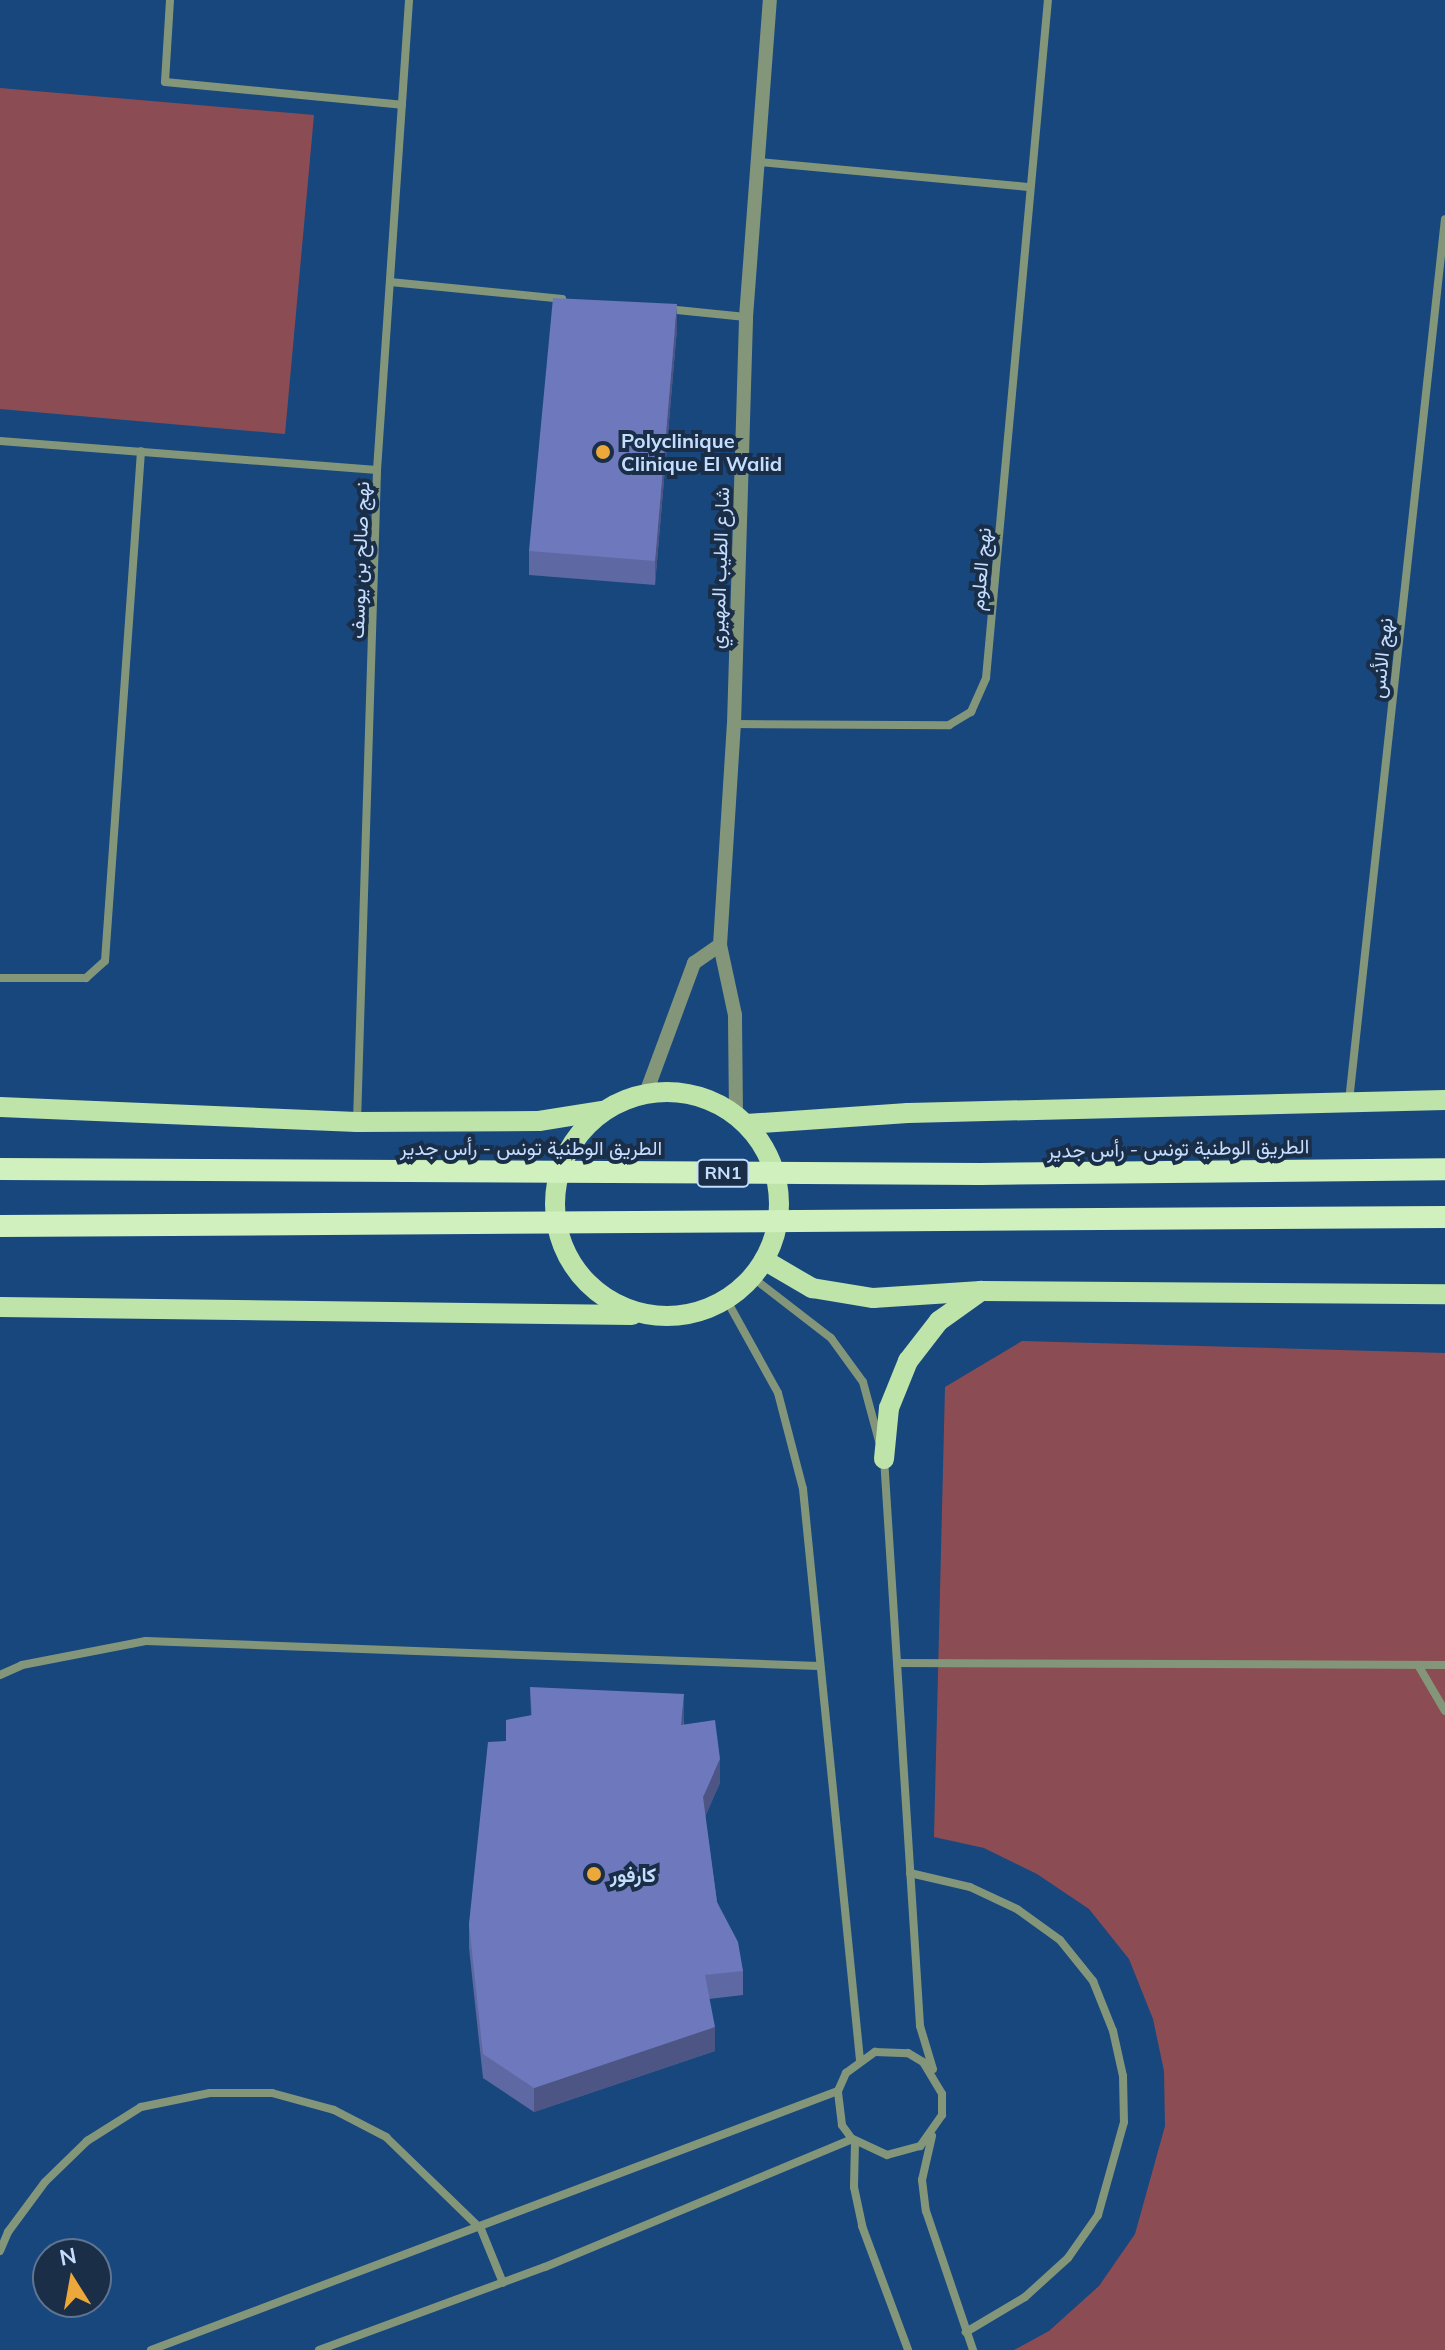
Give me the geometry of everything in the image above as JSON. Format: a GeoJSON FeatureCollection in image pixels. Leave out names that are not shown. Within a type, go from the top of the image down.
{"type":"FeatureCollection","features":[{"type":"Feature","properties":{"kind":"highway","name":"الطريق الوطنية تونس - رأس جدير"},"geometry":{"type":"LineString","coordinates":[[0,1169],[964,1174],[1445,1169]]}},
{"type":"Feature","properties":{"kind":"highway"},"geometry":{"type":"LineString","coordinates":[[0,1226],[1445,1217]]}},
{"type":"Feature","properties":{"kind":"main road","name":"RN1"},"geometry":{"type":"LineString","coordinates":[[678,1092],[708,1099],[741,1119],[768,1154],[779,1189],[777,1226],[758,1268],[726,1299],[693,1313],[653,1316],[620,1306],[592,1288],[570,1262],[557,1231],[554,1198],[561,1164],[577,1135],[602,1111],[646,1093],[678,1092]]}},
{"type":"Feature","properties":{"kind":"main road"},"geometry":{"type":"LineString","coordinates":[[741,1119],[1445,1100]]}},
{"type":"Feature","properties":{"kind":"main road"},"geometry":{"type":"LineString","coordinates":[[0,1107],[357,1122],[539,1121],[602,1111]]}},
{"type":"Feature","properties":{"kind":"main road"},"geometry":{"type":"LineString","coordinates":[[758,1268],[812,1288],[855,1296],[981,1291],[1445,1294]]}},
{"type":"Feature","properties":{"kind":"main road"},"geometry":{"type":"LineString","coordinates":[[884,1459],[889,1408],[908,1361],[939,1321],[981,1291]]}},
{"type":"Feature","properties":{"kind":"main road"},"geometry":{"type":"LineString","coordinates":[[0,1307],[653,1316]]}},
{"type":"Feature","properties":{"kind":"street"},"geometry":{"type":"LineString","coordinates":[[170,0],[165,82],[402,105]]}},
{"type":"Feature","properties":{"kind":"street","name":"نهج صالح بن يوسف"},"geometry":{"type":"LineString","coordinates":[[357,1122],[377,470],[409,0]]}},
{"type":"Feature","properties":{"kind":"street","name":"شارع الطيب المهيري"},"geometry":{"type":"LineString","coordinates":[[741,1119],[735,1015],[720,945],[734,724],[746,317],[770,0]]}},
{"type":"Feature","properties":{"kind":"street","name":"نهج العلوم"},"geometry":{"type":"LineString","coordinates":[[734,724],[949,725],[971,712],[986,678],[1028,187],[1048,0]]}},
{"type":"Feature","properties":{"kind":"street"},"geometry":{"type":"LineString","coordinates":[[759,162],[1028,187]]}},
{"type":"Feature","properties":{"kind":"street","name":"نهج الأنس"},"geometry":{"type":"LineString","coordinates":[[1349,1101],[1445,219]]}},
{"type":"Feature","properties":{"kind":"street"},"geometry":{"type":"LineString","coordinates":[[390,282],[576,300]]}},
{"type":"Feature","properties":{"kind":"street"},"geometry":{"type":"LineString","coordinates":[[653,308],[746,317]]}},
{"type":"Feature","properties":{"kind":"street"},"geometry":{"type":"LineString","coordinates":[[0,441],[377,470]]}},
{"type":"Feature","properties":{"kind":"street"},"geometry":{"type":"LineString","coordinates":[[0,978],[86,978],[105,961],[141,451]]}},
{"type":"Feature","properties":{"kind":"street"},"geometry":{"type":"LineString","coordinates":[[646,1093],[694,963],[720,945]]}},
{"type":"Feature","properties":{"kind":"street"},"geometry":{"type":"LineString","coordinates":[[758,1268],[831,1338],[863,1382],[884,1459],[920,2026],[942,2094],[942,2115],[933,2134],[922,2180],[926,2211],[973,2350]]}},
{"type":"Feature","properties":{"kind":"street"},"geometry":{"type":"LineString","coordinates":[[726,1299],[778,1393],[803,1489],[860,2060]]}},
{"type":"Feature","properties":{"kind":"street"},"geometry":{"type":"LineString","coordinates":[[0,1675],[22,1665],[146,1641],[819,1666]]}},
{"type":"Feature","properties":{"kind":"street"},"geometry":{"type":"LineString","coordinates":[[897,1663],[1445,1665]]}},
{"type":"Feature","properties":{"kind":"street"},"geometry":{"type":"LineString","coordinates":[[1418,1665],[1445,1711]]}},
{"type":"Feature","properties":{"kind":"street"},"geometry":{"type":"LineString","coordinates":[[910,1873],[970,1887],[1017,1909],[1060,1940],[1093,1981],[1113,2031],[1123,2076],[1124,2122],[1098,2215],[1068,2258],[1025,2297],[966,2332]]}},
{"type":"Feature","properties":{"kind":"street"},"geometry":{"type":"LineString","coordinates":[[151,2350],[481,2229],[838,2091],[860,2060],[892,2050],[916,2057],[934,2074]]}},
{"type":"Feature","properties":{"kind":"street"},"geometry":{"type":"LineString","coordinates":[[838,2091],[842,2125],[853,2141],[887,2155],[912,2149],[933,2134]]}},
{"type":"Feature","properties":{"kind":"street"},"geometry":{"type":"LineString","coordinates":[[0,2251],[8,2232],[45,2182],[87,2141],[141,2107],[210,2093],[272,2093],[334,2110],[386,2137],[481,2229],[503,2283]]}},
{"type":"Feature","properties":{"kind":"street"},"geometry":{"type":"LineString","coordinates":[[319,2350],[503,2283],[853,2141]]}},
{"type":"Feature","properties":{"kind":"street"},"geometry":{"type":"LineString","coordinates":[[853,2141],[854,2187],[862,2226],[908,2350]]}},
{"type":"Feature","properties":{"kind":"shaded area"},"geometry":{"type":"Polygon","coordinates":[[[0,88],[314,115],[285,434],[0,409],[0,88]]]}},
{"type":"Feature","properties":{"kind":"shaded area"},"geometry":{"type":"Polygon","coordinates":[[[1022,1341],[1445,1353],[1445,2350],[1014,2350],[1049,2331],[1099,2286],[1135,2234],[1165,2126],[1164,2071],[1153,2019],[1129,1959],[1089,1909],[1037,1874],[984,1848],[934,1837],[945,1387],[1022,1341]]]}},
{"type":"Feature","properties":{"kind":"building","name":"Polyclinique Clinique El Walid"},"geometry":{"type":"Polygon","coordinates":[[[553,298],[677,304],[655,561],[529,551],[553,298]]]}},
{"type":"Feature","properties":{"kind":"building","name":"كارفور"},"geometry":{"type":"Polygon","coordinates":[[[530,1687],[684,1694],[681,1725],[715,1720],[720,1759],[703,1797],[717,1902],[738,1942],[743,1971],[705,1975],[715,2027],[534,2088],[483,2054],[469,1924],[488,1742],[506,1741],[506,1720],[532,1715],[530,1687]]]}},
{"type":"Feature","properties":{"kind":"place","name":"Polyclinique Clinique El Walid"},"geometry":{"type":"Point","coordinates":[603,452]}},
{"type":"Feature","properties":{"kind":"place","name":"كارفور"},"geometry":{"type":"Point","coordinates":[594,1874]}}]}
